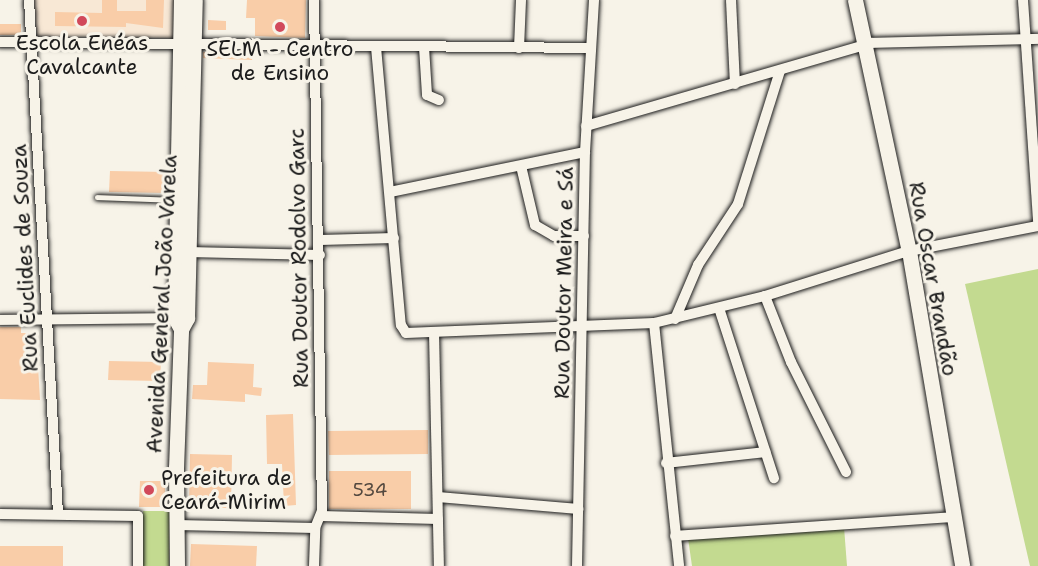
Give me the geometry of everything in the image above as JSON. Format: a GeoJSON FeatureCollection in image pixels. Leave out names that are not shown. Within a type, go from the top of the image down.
{"type":"FeatureCollection","features":[{"type":"Feature","properties":{"kind":"main road"},"geometry":{"type":"LineString","coordinates":[[181,0],[187,43]]}},
{"type":"Feature","properties":{"kind":"main road"},"geometry":{"type":"LineString","coordinates":[[181,321],[177,200],[187,43],[195,0]]}},
{"type":"Feature","properties":{"kind":"main road","name":"Rua Oscar Brandão"},"geometry":{"type":"LineString","coordinates":[[855,0],[909,251],[962,566]]}},
{"type":"Feature","properties":{"kind":"main road","name":"Avenida General João Varela"},"geometry":{"type":"LineString","coordinates":[[177,566],[181,321],[188,252],[187,43]]}},
{"type":"Feature","properties":{"kind":"street","name":"Rua Euclides de Souza"},"geometry":{"type":"LineString","coordinates":[[29,0],[58,514]]}},
{"type":"Feature","properties":{"kind":"street","name":"Rua Doutor Rodolvo Garc"},"geometry":{"type":"LineString","coordinates":[[314,0],[320,240],[321,516]]}},
{"type":"Feature","properties":{"kind":"street"},"geometry":{"type":"LineString","coordinates":[[519,48],[521,0]]}},
{"type":"Feature","properties":{"kind":"street","name":"Rua Doutor Meira e Sá"},"geometry":{"type":"LineString","coordinates":[[577,566],[584,324],[585,152],[594,0]]}},
{"type":"Feature","properties":{"kind":"street"},"geometry":{"type":"LineString","coordinates":[[731,0],[735,84]]}},
{"type":"Feature","properties":{"kind":"street"},"geometry":{"type":"LineString","coordinates":[[1023,0],[1034,127],[1038,221]]}},
{"type":"Feature","properties":{"kind":"street"},"geometry":{"type":"LineString","coordinates":[[586,126],[864,45],[895,41],[1026,41],[1038,39]]}},
{"type":"Feature","properties":{"kind":"street"},"geometry":{"type":"LineString","coordinates":[[0,42],[591,48]]}},
{"type":"Feature","properties":{"kind":"street"},"geometry":{"type":"LineString","coordinates":[[376,47],[404,331],[434,332],[584,324],[654,323],[765,296],[909,251],[1038,226]]}},
{"type":"Feature","properties":{"kind":"street"},"geometry":{"type":"LineString","coordinates":[[424,47],[427,95],[439,100]]}},
{"type":"Feature","properties":{"kind":"street"},"geometry":{"type":"LineString","coordinates":[[675,319],[698,265],[738,204],[780,71]]}},
{"type":"Feature","properties":{"kind":"street"},"geometry":{"type":"LineString","coordinates":[[390,192],[585,152]]}},
{"type":"Feature","properties":{"kind":"street"},"geometry":{"type":"LineString","coordinates":[[521,166],[530,213],[539,230],[554,236],[584,236]]}},
{"type":"Feature","properties":{"kind":"street"},"geometry":{"type":"LineString","coordinates":[[320,240],[394,238]]}},
{"type":"Feature","properties":{"kind":"street"},"geometry":{"type":"LineString","coordinates":[[188,252],[320,255]]}},
{"type":"Feature","properties":{"kind":"street"},"geometry":{"type":"LineString","coordinates":[[765,296],[791,362],[846,472]]}},
{"type":"Feature","properties":{"kind":"street"},"geometry":{"type":"LineString","coordinates":[[718,308],[774,478]]}},
{"type":"Feature","properties":{"kind":"street"},"geometry":{"type":"LineString","coordinates":[[0,320],[181,321]]}},
{"type":"Feature","properties":{"kind":"street"},"geometry":{"type":"LineString","coordinates":[[654,323],[666,463],[678,566]]}},
{"type":"Feature","properties":{"kind":"street"},"geometry":{"type":"LineString","coordinates":[[434,332],[439,566]]}},
{"type":"Feature","properties":{"kind":"street"},"geometry":{"type":"LineString","coordinates":[[666,463],[765,452]]}},
{"type":"Feature","properties":{"kind":"street"},"geometry":{"type":"LineString","coordinates":[[438,497],[578,509]]}},
{"type":"Feature","properties":{"kind":"street"},"geometry":{"type":"LineString","coordinates":[[0,514],[138,516],[138,566]]}},
{"type":"Feature","properties":{"kind":"street"},"geometry":{"type":"LineString","coordinates":[[314,566],[315,528],[321,516],[438,519]]}},
{"type":"Feature","properties":{"kind":"street"},"geometry":{"type":"LineString","coordinates":[[675,536],[954,517]]}},
{"type":"Feature","properties":{"kind":"street"},"geometry":{"type":"LineString","coordinates":[[177,525],[315,528]]}},
{"type":"Feature","properties":{"kind":"lane"},"geometry":{"type":"LineString","coordinates":[[97,197],[177,200]]}},
{"type":"Feature","properties":{"kind":"shaded area","name":"Escola Enéas Cavalcante"},"geometry":{"type":"Polygon","coordinates":[[[34,0],[174,0],[174,38],[37,36],[34,0]]]}},
{"type":"Feature","properties":{"kind":"green space"},"geometry":{"type":"Polygon","coordinates":[[[1038,269],[1038,566],[1030,566],[965,284],[1038,269]]]}},
{"type":"Feature","properties":{"kind":"green space"},"geometry":{"type":"Polygon","coordinates":[[[143,511],[170,511],[169,566],[142,566],[143,511]]]}},
{"type":"Feature","properties":{"kind":"green space"},"geometry":{"type":"Polygon","coordinates":[[[844,527],[847,566],[692,566],[688,538],[844,527]]]}},
{"type":"Feature","properties":{"kind":"building"},"geometry":{"type":"Polygon","coordinates":[[[102,0],[117,0],[117,11],[146,11],[146,0],[164,0],[163,28],[126,23],[126,27],[55,26],[55,12],[102,13],[102,0]]]}},
{"type":"Feature","properties":{"kind":"building","name":"SELM - Centro de Ensino"},"geometry":{"type":"Polygon","coordinates":[[[247,0],[306,0],[305,38],[255,36],[255,18],[246,18],[247,0]]]}},
{"type":"Feature","properties":{"kind":"building"},"geometry":{"type":"Polygon","coordinates":[[[208,20],[226,21],[226,30],[208,30],[208,20]]]}},
{"type":"Feature","properties":{"kind":"building"},"geometry":{"type":"Polygon","coordinates":[[[0,24],[21,24],[21,35],[0,35],[0,24]]]}},
{"type":"Feature","properties":{"kind":"building"},"geometry":{"type":"Polygon","coordinates":[[[203,52],[253,52],[252,60],[203,58],[203,52]]]}},
{"type":"Feature","properties":{"kind":"building"},"geometry":{"type":"Polygon","coordinates":[[[110,171],[168,172],[168,193],[109,192],[110,171]]]}},
{"type":"Feature","properties":{"kind":"building"},"geometry":{"type":"Polygon","coordinates":[[[0,327],[21,327],[21,333],[36,333],[40,400],[0,399],[0,327]]]}},
{"type":"Feature","properties":{"kind":"building"},"geometry":{"type":"Polygon","coordinates":[[[109,361],[161,362],[160,381],[108,380],[109,361]]]}},
{"type":"Feature","properties":{"kind":"building"},"geometry":{"type":"Polygon","coordinates":[[[208,362],[254,364],[253,387],[262,388],[261,396],[245,394],[245,402],[192,399],[193,385],[207,385],[208,362]]]}},
{"type":"Feature","properties":{"kind":"building"},"geometry":{"type":"Polygon","coordinates":[[[293,414],[296,505],[284,506],[282,464],[267,464],[266,415],[293,414]]]}},
{"type":"Feature","properties":{"kind":"building"},"geometry":{"type":"Polygon","coordinates":[[[428,430],[428,454],[329,455],[328,431],[428,430]]]}},
{"type":"Feature","properties":{"kind":"building"},"geometry":{"type":"Polygon","coordinates":[[[190,454],[232,455],[231,508],[189,507],[190,454]]]}},
{"type":"Feature","properties":{"kind":"building"},"geometry":{"type":"Polygon","coordinates":[[[329,471],[411,471],[411,509],[329,509],[329,471]]]}},
{"type":"Feature","properties":{"kind":"building"},"geometry":{"type":"Polygon","coordinates":[[[140,481],[165,481],[165,507],[139,507],[140,481]]]}},
{"type":"Feature","properties":{"kind":"building"},"geometry":{"type":"Polygon","coordinates":[[[191,544],[257,546],[256,566],[190,566],[191,544]]]}},
{"type":"Feature","properties":{"kind":"building"},"geometry":{"type":"Polygon","coordinates":[[[0,546],[63,546],[63,566],[0,566],[0,546]]]}},
{"type":"Feature","properties":{"kind":"place","name":"Escola Enéas Cavalcante"},"geometry":{"type":"Point","coordinates":[82,21]}},
{"type":"Feature","properties":{"kind":"place","name":"SELM - Centro de Ensino"},"geometry":{"type":"Point","coordinates":[280,27]}},
{"type":"Feature","properties":{"kind":"place","name":"Prefeitura de Ceará-Mirim"},"geometry":{"type":"Point","coordinates":[149,490]}}]}
